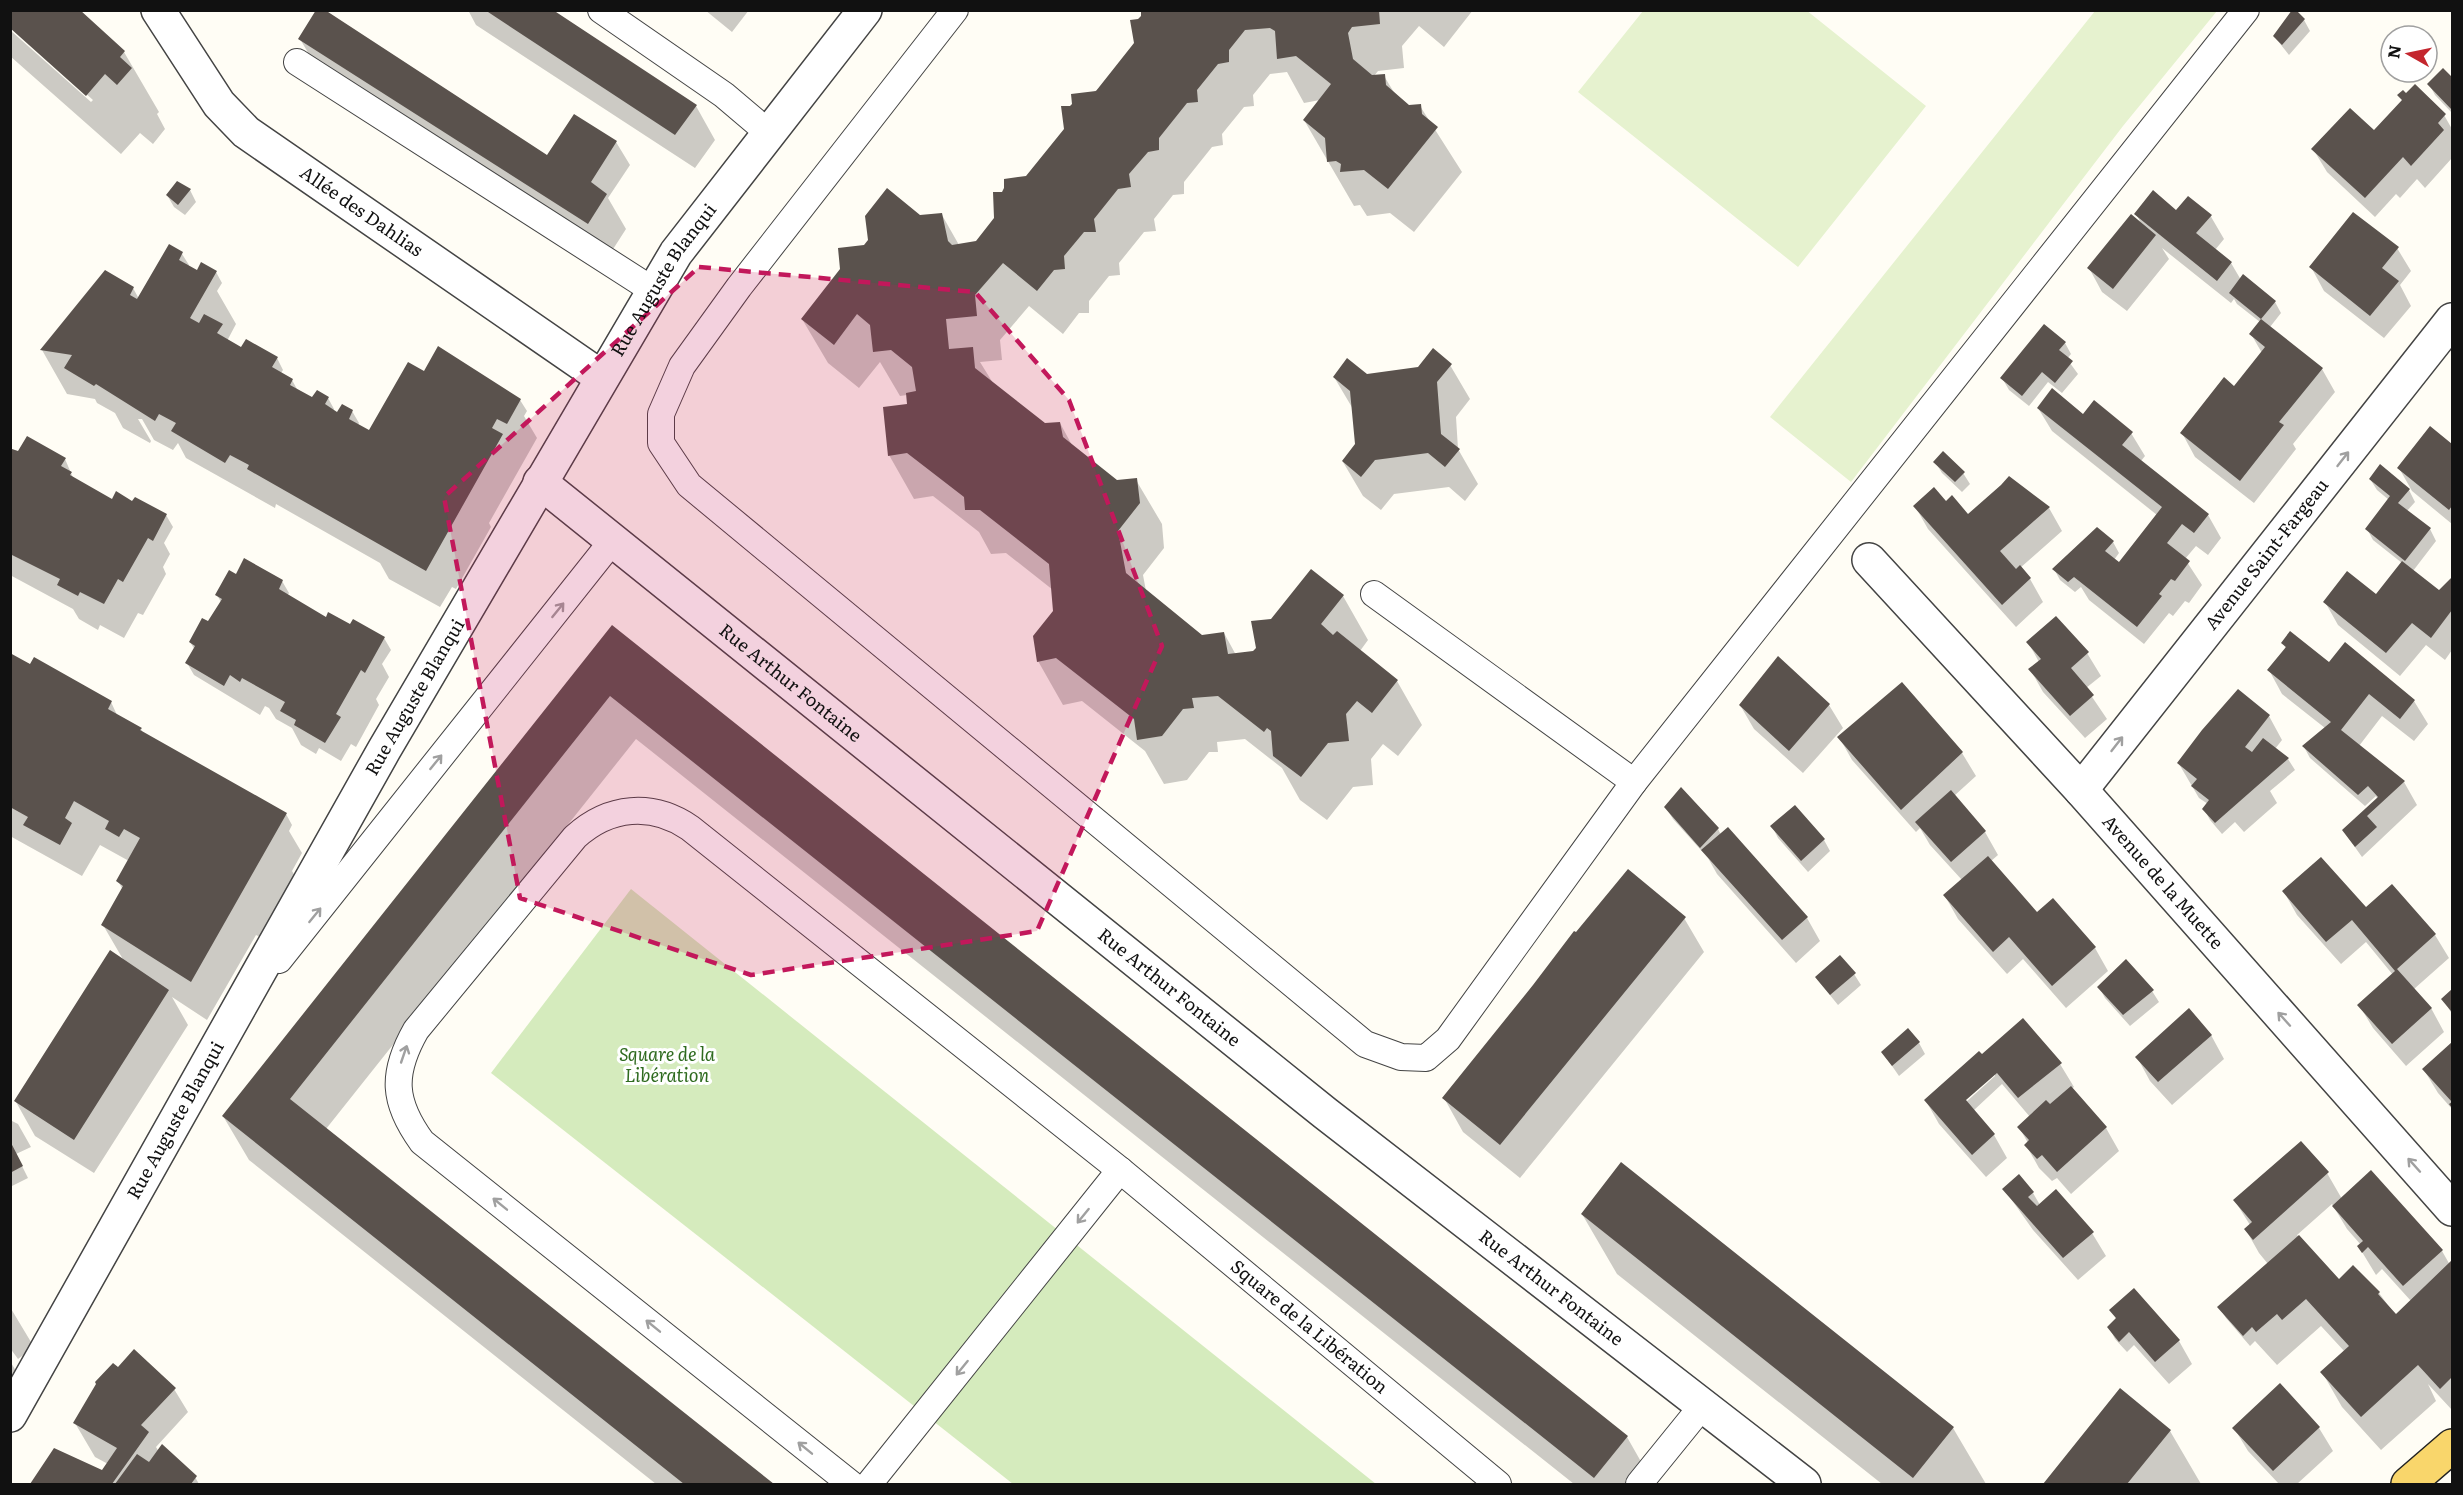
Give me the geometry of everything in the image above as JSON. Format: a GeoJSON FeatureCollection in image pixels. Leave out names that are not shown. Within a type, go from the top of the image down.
{"type":"FeatureCollection","features":[{"type":"Feature","properties":{"kind":"main road"},"geometry":{"type":"LineString","coordinates":[[2408,1485],[2452,1446]]}},
{"type":"Feature","properties":{"kind":"street","name":"Allée des Dahlias"},"geometry":{"type":"LineString","coordinates":[[158,10],[219,104],[246,132],[602,377]]}},
{"type":"Feature","properties":{"kind":"street","name":"Rue Auguste Blanqui"},"geometry":{"type":"LineString","coordinates":[[10,1415],[384,750],[676,253],[865,10]]}},
{"type":"Feature","properties":{"kind":"street","name":"Avenue Saint-Fargeau"},"geometry":{"type":"LineString","coordinates":[[2081,790],[2452,320]]}},
{"type":"Feature","properties":{"kind":"street","name":"Rue Arthur Fontaine"},"geometry":{"type":"LineString","coordinates":[[540,482],[1334,1120],[1804,1485]]}},
{"type":"Feature","properties":{"kind":"street","name":"Avenue de la Muette"},"geometry":{"type":"LineString","coordinates":[[1869,560],[2081,790],[2452,1209]]}},
{"type":"Feature","properties":{"kind":"lane"},"geometry":{"type":"LineString","coordinates":[[600,10],[724,95],[770,134]]}},
{"type":"Feature","properties":{"kind":"lane"},"geometry":{"type":"LineString","coordinates":[[955,10],[739,287],[682,366],[661,414],[661,443],[688,485],[1365,1044],[1401,1057],[1426,1058],[1448,1039],[1634,782],[2246,10]]}},
{"type":"Feature","properties":{"kind":"lane"},"geometry":{"type":"LineString","coordinates":[[297,62],[654,291]]}},
{"type":"Feature","properties":{"kind":"lane"},"geometry":{"type":"LineString","coordinates":[[239,1010],[613,540]]}},
{"type":"Feature","properties":{"kind":"lane"},"geometry":{"type":"LineString","coordinates":[[1374,594],[1634,782]]}},
{"type":"Feature","properties":{"kind":"lane","name":"Square de la Libération"},"geometry":{"type":"LineString","coordinates":[[851,1485],[422,1142],[407,1121],[399,1097],[399,1071],[405,1050],[416,1030],[575,837],[600,818],[627,810],[645,810],[676,819],[1120,1170],[1498,1485]]}},
{"type":"Feature","properties":{"kind":"lane"},"geometry":{"type":"LineString","coordinates":[[869,1485],[1120,1170]]}},
{"type":"Feature","properties":{"kind":"lane"},"geometry":{"type":"LineString","coordinates":[[1639,1485],[1703,1405]]}},
{"type":"Feature","properties":{"kind":"highlighted area"},"geometry":{"type":"Polygon","coordinates":[[[699,267],[975,292],[1069,400],[1162,646],[1037,931],[751,975],[520,898],[444,497],[699,267]]]}},
{"type":"Feature","properties":{"kind":"green space"},"geometry":{"type":"Polygon","coordinates":[[[1806,10],[1926,106],[1798,267],[1578,92],[1643,11],[1806,10]]]}},
{"type":"Feature","properties":{"kind":"green space"},"geometry":{"type":"Polygon","coordinates":[[[2095,11],[2217,11],[2123,126],[1851,482],[1770,417],[2095,11]]]}},
{"type":"Feature","properties":{"kind":"green space","name":"Square de la Libération"},"geometry":{"type":"Polygon","coordinates":[[[631,889],[1376,1484],[1013,1484],[491,1073],[631,889]]]}},
{"type":"Feature","properties":{"kind":"building"},"geometry":{"type":"Polygon","coordinates":[[[10,10],[80,10],[125,51],[120,57],[132,68],[117,85],[105,74],[86,96],[10,28],[10,10]]]}},
{"type":"Feature","properties":{"kind":"building"},"geometry":{"type":"Polygon","coordinates":[[[316,10],[325,10],[547,155],[574,114],[617,141],[591,182],[607,194],[588,224],[298,39],[316,10]]]}},
{"type":"Feature","properties":{"kind":"building"},"geometry":{"type":"Polygon","coordinates":[[[485,10],[553,10],[697,105],[675,135],[485,10]]]}},
{"type":"Feature","properties":{"kind":"building"},"geometry":{"type":"Polygon","coordinates":[[[1141,10],[1379,10],[1380,24],[1352,27],[1348,33],[1353,59],[1372,75],[1385,74],[1386,85],[1409,105],[1421,104],[1422,114],[1438,127],[1388,189],[1364,170],[1340,172],[1341,164],[1336,161],[1327,162],[1325,138],[1303,120],[1331,84],[1296,56],[1277,59],[1275,31],[1270,28],[1245,30],[1229,50],[1229,62],[1218,64],[1197,90],[1198,102],[1187,103],[1159,138],[1159,150],[1148,152],[1129,174],[1131,187],[1118,189],[1094,219],[1096,232],[1084,232],[1064,256],[1065,269],[1054,270],[1037,291],[1003,263],[975,295],[977,316],[946,319],[949,349],[973,347],[975,368],[1045,423],[1060,422],[1063,437],[1117,480],[1137,478],[1140,503],[1118,531],[1126,573],[1202,635],[1224,632],[1228,654],[1253,651],[1256,648],[1251,621],[1271,619],[1311,569],[1344,595],[1321,624],[1333,635],[1337,631],[1398,680],[1372,713],[1357,701],[1346,714],[1349,741],[1328,743],[1301,777],[1273,756],[1271,731],[1267,728],[1264,732],[1218,696],[1192,698],[1194,708],[1183,709],[1162,736],[1137,740],[1134,719],[1056,658],[1037,662],[1033,636],[1053,611],[1049,564],[980,510],[965,510],[964,497],[907,453],[888,456],[883,407],[907,404],[906,393],[916,391],[912,367],[891,350],[873,352],[870,325],[857,314],[834,345],[801,319],[840,269],[838,248],[864,245],[868,240],[865,216],[887,188],[920,215],[942,213],[948,241],[952,245],[976,241],[994,218],[993,192],[1002,192],[1004,179],[1026,176],[1064,129],[1061,106],[1072,104],[1071,94],[1096,91],[1134,43],[1130,20],[1138,19],[1141,16],[1141,10]]]}},
{"type":"Feature","properties":{"kind":"building"},"geometry":{"type":"Polygon","coordinates":[[[2292,10],[2296,10],[2305,19],[2282,45],[2273,36],[2292,10]]]}},
{"type":"Feature","properties":{"kind":"building"},"geometry":{"type":"Polygon","coordinates":[[[2443,68],[2452,77],[2452,110],[2427,84],[2439,84],[2439,72],[2443,68]]]}},
{"type":"Feature","properties":{"kind":"building"},"geometry":{"type":"Polygon","coordinates":[[[2415,84],[2446,114],[2438,123],[2444,130],[2411,166],[2403,157],[2365,198],[2311,149],[2350,108],[2374,130],[2402,100],[2397,95],[2403,90],[2406,93],[2415,84]]]}},
{"type":"Feature","properties":{"kind":"building"},"geometry":{"type":"Polygon","coordinates":[[[177,181],[191,189],[178,205],[166,195],[177,181]]]}},
{"type":"Feature","properties":{"kind":"building"},"geometry":{"type":"Polygon","coordinates":[[[2153,190],[2176,210],[2188,196],[2212,215],[2196,233],[2232,262],[2217,281],[2134,214],[2153,190]]]}},
{"type":"Feature","properties":{"kind":"building"},"geometry":{"type":"Polygon","coordinates":[[[2353,212],[2399,247],[2382,268],[2399,281],[2370,316],[2309,267],[2353,212]]]}},
{"type":"Feature","properties":{"kind":"building"},"geometry":{"type":"Polygon","coordinates":[[[2131,214],[2156,235],[2113,289],[2087,268],[2131,214]]]}},
{"type":"Feature","properties":{"kind":"building"},"geometry":{"type":"Polygon","coordinates":[[[169,244],[183,252],[179,260],[197,270],[201,262],[217,271],[190,318],[199,323],[204,314],[223,324],[217,333],[241,347],[246,339],[278,357],[272,367],[293,379],[290,385],[312,397],[317,390],[329,397],[325,404],[337,412],[342,404],[353,410],[349,419],[369,430],[408,362],[424,371],[438,346],[521,399],[507,424],[497,419],[492,428],[503,434],[426,571],[247,469],[249,465],[230,455],[225,463],[171,431],[176,423],[159,414],[155,421],[96,384],[94,386],[64,368],[72,355],[40,350],[105,270],[134,287],[130,295],[137,299],[169,244]]]}},
{"type":"Feature","properties":{"kind":"building"},"geometry":{"type":"Polygon","coordinates":[[[2243,274],[2276,301],[2261,319],[2229,293],[2243,274]]]}},
{"type":"Feature","properties":{"kind":"building"},"geometry":{"type":"Polygon","coordinates":[[[2261,319],[2323,368],[2279,422],[2284,425],[2240,481],[2180,433],[2224,377],[2234,386],[2265,347],[2249,334],[2261,319]]]}},
{"type":"Feature","properties":{"kind":"building"},"geometry":{"type":"Polygon","coordinates":[[[2044,324],[2066,342],[2059,350],[2073,361],[2055,383],[2042,372],[2022,396],[2000,378],[2044,324]]]}},
{"type":"Feature","properties":{"kind":"building"},"geometry":{"type":"Polygon","coordinates":[[[1433,348],[1452,364],[1437,382],[1441,434],[1460,449],[1445,467],[1428,453],[1375,460],[1361,477],[1342,461],[1355,444],[1350,391],[1333,377],[1347,358],[1367,374],[1418,367],[1433,348]]]}},
{"type":"Feature","properties":{"kind":"building"},"geometry":{"type":"Polygon","coordinates":[[[2052,388],[2083,414],[2094,400],[2133,432],[2122,445],[2209,514],[2194,533],[2182,524],[2167,543],[2190,561],[2175,581],[2171,579],[2159,594],[2162,596],[2137,627],[2074,577],[2068,582],[2052,569],[2097,527],[2114,541],[2105,551],[2119,562],[2162,507],[2037,408],[2052,388]]]}},
{"type":"Feature","properties":{"kind":"building"},"geometry":{"type":"Polygon","coordinates":[[[2430,426],[2452,444],[2452,506],[2449,510],[2397,468],[2430,426]]]}},
{"type":"Feature","properties":{"kind":"building"},"geometry":{"type":"Polygon","coordinates":[[[27,436],[66,458],[61,466],[72,472],[70,475],[112,499],[116,491],[132,501],[135,497],[167,514],[153,541],[148,538],[123,582],[118,579],[104,604],[80,592],[78,596],[57,585],[60,579],[10,554],[10,450],[18,451],[27,436]]]}},
{"type":"Feature","properties":{"kind":"building"},"geometry":{"type":"Polygon","coordinates":[[[1943,451],[1965,472],[1955,482],[1933,462],[1943,451]]]}},
{"type":"Feature","properties":{"kind":"building"},"geometry":{"type":"Polygon","coordinates":[[[2380,464],[2410,489],[2398,503],[2431,528],[2405,561],[2365,529],[2390,496],[2369,479],[2380,464]]]}},
{"type":"Feature","properties":{"kind":"building"},"geometry":{"type":"Polygon","coordinates":[[[2009,476],[2050,507],[2000,551],[2016,569],[2020,565],[2031,578],[2002,605],[1913,506],[1934,487],[1946,501],[1952,495],[1968,514],[2009,476]]]}},
{"type":"Feature","properties":{"kind":"building"},"geometry":{"type":"Polygon","coordinates":[[[244,558],[283,580],[279,589],[326,617],[328,612],[350,624],[353,619],[385,637],[365,673],[361,670],[336,714],[341,717],[325,743],[294,725],[296,720],[280,711],[285,702],[242,678],[240,682],[230,675],[224,686],[185,663],[195,646],[189,642],[202,618],[208,621],[222,599],[215,595],[229,570],[236,574],[244,558]]]}},
{"type":"Feature","properties":{"kind":"building"},"geometry":{"type":"Polygon","coordinates":[[[2402,561],[2439,590],[2452,577],[2452,610],[2431,638],[2412,623],[2386,653],[2323,602],[2347,571],[2376,594],[2402,561]]]}},
{"type":"Feature","properties":{"kind":"building"},"geometry":{"type":"Polygon","coordinates":[[[2056,616],[2089,652],[2071,668],[2094,695],[2070,716],[2028,669],[2041,659],[2026,642],[2056,616]]]}},
{"type":"Feature","properties":{"kind":"building"},"geometry":{"type":"Polygon","coordinates":[[[612,625],[1628,1436],[1594,1478],[610,696],[290,1099],[774,1484],[684,1484],[222,1116],[612,625]]]}},
{"type":"Feature","properties":{"kind":"building"},"geometry":{"type":"Polygon","coordinates":[[[2290,631],[2329,662],[2345,642],[2415,700],[2400,719],[2369,694],[2341,730],[2405,781],[2367,816],[2377,827],[2355,847],[2342,830],[2378,797],[2368,786],[2358,795],[2302,746],[2331,722],[2267,670],[2286,647],[2281,643],[2290,631]]]}},
{"type":"Feature","properties":{"kind":"building"},"geometry":{"type":"Polygon","coordinates":[[[10,653],[30,664],[34,657],[112,701],[108,709],[142,728],[140,730],[287,813],[191,982],[101,925],[123,886],[116,881],[140,838],[124,829],[119,837],[105,829],[109,821],[74,801],[65,818],[72,823],[60,845],[23,825],[28,817],[10,807],[10,653]]]}},
{"type":"Feature","properties":{"kind":"building"},"geometry":{"type":"Polygon","coordinates":[[[1778,656],[1830,704],[1789,751],[1739,705],[1778,656]]]}},
{"type":"Feature","properties":{"kind":"building"},"geometry":{"type":"Polygon","coordinates":[[[1902,682],[1963,752],[1901,810],[1837,737],[1902,682]]]}},
{"type":"Feature","properties":{"kind":"building"},"geometry":{"type":"Polygon","coordinates":[[[2238,689],[2270,715],[2245,747],[2252,752],[2263,738],[2289,758],[2215,823],[2202,809],[2209,800],[2191,786],[2197,779],[2177,763],[2238,689]]]}},
{"type":"Feature","properties":{"kind":"building"},"geometry":{"type":"Polygon","coordinates":[[[1681,787],[1719,828],[1700,848],[1664,807],[1681,787]]]}},
{"type":"Feature","properties":{"kind":"building"},"geometry":{"type":"Polygon","coordinates":[[[1951,790],[1986,831],[1951,862],[1915,822],[1951,790]]]}},
{"type":"Feature","properties":{"kind":"building"},"geometry":{"type":"Polygon","coordinates":[[[1795,805],[1825,839],[1801,861],[1770,826],[1795,805]]]}},
{"type":"Feature","properties":{"kind":"building"},"geometry":{"type":"Polygon","coordinates":[[[1728,827],[1808,917],[1782,940],[1701,850],[1728,827]]]}},
{"type":"Feature","properties":{"kind":"building"},"geometry":{"type":"Polygon","coordinates":[[[1988,856],[2037,912],[2053,898],[2096,947],[2052,986],[2009,937],[1993,952],[1943,895],[1988,856]]]}},
{"type":"Feature","properties":{"kind":"building"},"geometry":{"type":"Polygon","coordinates":[[[2321,857],[2366,907],[2392,884],[2436,934],[2397,969],[2432,1008],[2392,1044],[2357,1005],[2395,971],[2352,920],[2326,942],[2282,891],[2321,857]]]}},
{"type":"Feature","properties":{"kind":"building"},"geometry":{"type":"Polygon","coordinates":[[[1628,869],[1686,917],[1500,1145],[1442,1098],[1574,931],[1576,932],[1628,869]]]}},
{"type":"Feature","properties":{"kind":"building"},"geometry":{"type":"Polygon","coordinates":[[[110,950],[169,990],[74,1140],[14,1101],[110,950]]]}},
{"type":"Feature","properties":{"kind":"building"},"geometry":{"type":"Polygon","coordinates":[[[1840,955],[1856,973],[1830,995],[1815,977],[1840,955]]]}},
{"type":"Feature","properties":{"kind":"building"},"geometry":{"type":"Polygon","coordinates":[[[2126,959],[2154,990],[2123,1015],[2097,987],[2126,959]]]}},
{"type":"Feature","properties":{"kind":"building"},"geometry":{"type":"Polygon","coordinates":[[[2452,989],[2452,1010],[2451,1011],[2441,999],[2452,989]]]}},
{"type":"Feature","properties":{"kind":"building"},"geometry":{"type":"Polygon","coordinates":[[[2189,1008],[2212,1035],[2158,1082],[2135,1057],[2189,1008]]]}},
{"type":"Feature","properties":{"kind":"building"},"geometry":{"type":"Polygon","coordinates":[[[2023,1018],[2062,1063],[2018,1098],[1997,1073],[1966,1100],[1995,1134],[1972,1155],[1924,1100],[1979,1051],[1982,1054],[2023,1018]]]}},
{"type":"Feature","properties":{"kind":"building"},"geometry":{"type":"Polygon","coordinates":[[[1908,1028],[1920,1042],[1892,1066],[1881,1052],[1908,1028]]]}},
{"type":"Feature","properties":{"kind":"building"},"geometry":{"type":"Polygon","coordinates":[[[2452,1042],[2452,1102],[2422,1069],[2452,1042]]]}},
{"type":"Feature","properties":{"kind":"building"},"geometry":{"type":"Polygon","coordinates":[[[2071,1086],[2107,1127],[2057,1172],[2042,1155],[2037,1159],[2024,1145],[2029,1140],[2017,1127],[2046,1100],[2050,1104],[2071,1086]]]}},
{"type":"Feature","properties":{"kind":"building"},"geometry":{"type":"Polygon","coordinates":[[[10,1141],[23,1166],[10,1173],[10,1141]]]}},
{"type":"Feature","properties":{"kind":"building"},"geometry":{"type":"Polygon","coordinates":[[[2301,1141],[2329,1172],[2253,1240],[2244,1229],[2252,1222],[2233,1200],[2301,1141]]]}},
{"type":"Feature","properties":{"kind":"building"},"geometry":{"type":"Polygon","coordinates":[[[1621,1162],[1954,1427],[1913,1478],[1581,1214],[1621,1162]]]}},
{"type":"Feature","properties":{"kind":"building"},"geometry":{"type":"Polygon","coordinates":[[[2371,1170],[2443,1250],[2403,1286],[2368,1247],[2362,1253],[2357,1246],[2363,1241],[2332,1206],[2371,1170]]]}},
{"type":"Feature","properties":{"kind":"building"},"geometry":{"type":"Polygon","coordinates":[[[2019,1174],[2034,1192],[2028,1197],[2037,1206],[2056,1189],[2094,1232],[2063,1258],[2002,1189],[2019,1174]]]}},
{"type":"Feature","properties":{"kind":"building"},"geometry":{"type":"Polygon","coordinates":[[[2299,1235],[2339,1279],[2353,1265],[2380,1292],[2378,1294],[2396,1314],[2452,1260],[2452,1377],[2440,1389],[2418,1365],[2361,1417],[2320,1372],[2349,1346],[2306,1299],[2282,1320],[2277,1314],[2256,1332],[2252,1327],[2243,1336],[2217,1307],[2299,1235]]]}},
{"type":"Feature","properties":{"kind":"building"},"geometry":{"type":"Polygon","coordinates":[[[2134,1288],[2180,1340],[2155,1362],[2129,1332],[2119,1342],[2107,1327],[2116,1318],[2109,1310],[2134,1288]]]}},
{"type":"Feature","properties":{"kind":"building"},"geometry":{"type":"Polygon","coordinates":[[[134,1349],[176,1388],[141,1425],[149,1432],[112,1484],[30,1484],[54,1448],[102,1470],[117,1448],[73,1423],[96,1384],[95,1382],[113,1363],[118,1367],[134,1349]]]}},
{"type":"Feature","properties":{"kind":"building"},"geometry":{"type":"Polygon","coordinates":[[[2280,1383],[2320,1427],[2273,1471],[2232,1428],[2280,1383]]]}},
{"type":"Feature","properties":{"kind":"building"},"geometry":{"type":"Polygon","coordinates":[[[2120,1388],[2171,1430],[2127,1484],[2043,1484],[2120,1388]]]}},
{"type":"Feature","properties":{"kind":"building"},"geometry":{"type":"Polygon","coordinates":[[[162,1444],[197,1476],[191,1484],[115,1484],[137,1454],[149,1462],[162,1444]]]}}]}
